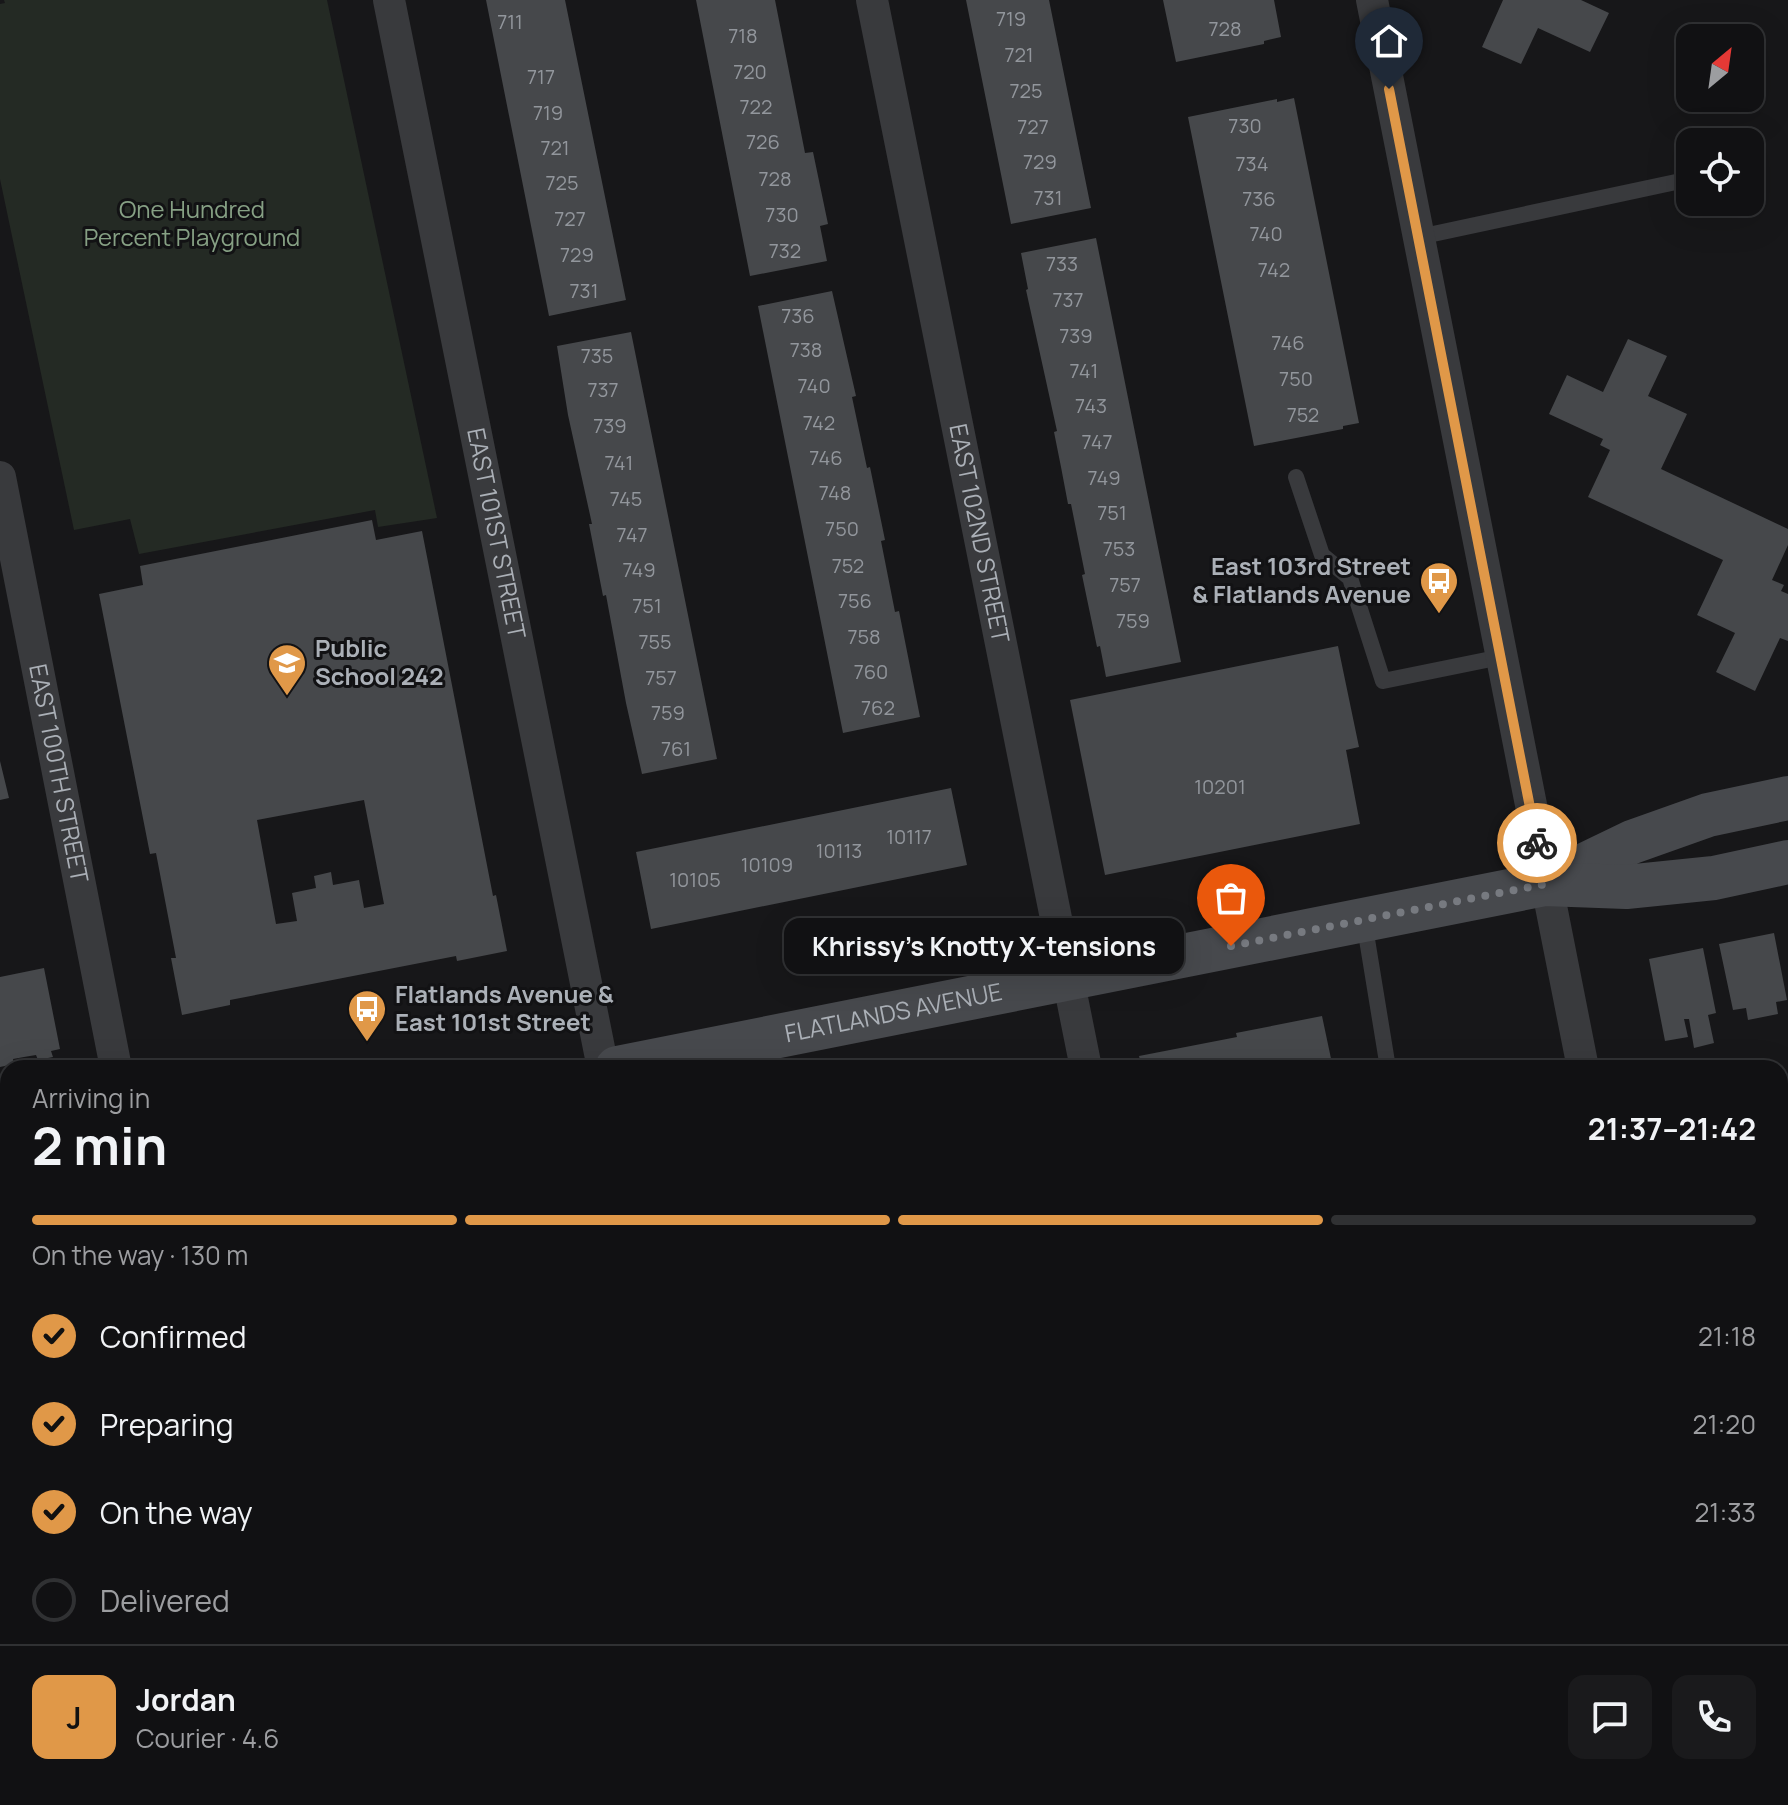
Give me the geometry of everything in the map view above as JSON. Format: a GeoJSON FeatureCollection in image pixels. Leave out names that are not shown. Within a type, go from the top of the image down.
{"type":"FeatureCollection","features":[{"type":"Feature","properties":{"kind":"main road","name":"FLATLANDS AVENUE"},"geometry":{"type":"LineString","coordinates":[[1545,884],[1632,842],[1708,815],[1788,798]]}},
{"type":"Feature","properties":{"kind":"main road","name":"FLATLANDS AVENUE"},"geometry":{"type":"LineString","coordinates":[[657,1060],[1545,884],[1626,887],[1714,878],[1788,862]]}},
{"type":"Feature","properties":{"kind":"street","name":"EAST 101ST STREET"},"geometry":{"type":"LineString","coordinates":[[389,0],[601,1060]]}},
{"type":"Feature","properties":{"kind":"street","name":"EAST 102ND STREET"},"geometry":{"type":"LineString","coordinates":[[872,0],[1084,1060]]}},
{"type":"Feature","properties":{"kind":"street"},"geometry":{"type":"LineString","coordinates":[[1372,0],[1580,1060]]}},
{"type":"Feature","properties":{"kind":"street","name":"EAST 100TH STREET"},"geometry":{"type":"LineString","coordinates":[[0,477],[14,624],[114,1060]]}},
{"type":"Feature","properties":{"kind":"lane"},"geometry":{"type":"LineString","coordinates":[[1419,237],[1676,182]]}},
{"type":"Feature","properties":{"kind":"lane"},"geometry":{"type":"LineString","coordinates":[[1296,477],[1322,555],[1350,578],[1383,681],[1501,657]]}},
{"type":"Feature","properties":{"kind":"lane"},"geometry":{"type":"LineString","coordinates":[[1364,920],[1387,1060]]}},
{"type":"Feature","properties":{"kind":"green space","name":"One Hundred Percent Playground"},"geometry":{"type":"Polygon","coordinates":[[[4,0],[327,0],[437,518],[378,527],[375,510],[139,554],[130,519],[74,530],[0,179],[0,4],[5,3],[4,0]]]}},
{"type":"Feature","properties":{"kind":"building"},"geometry":{"type":"Polygon","coordinates":[[[486,0],[565,0],[626,300],[549,316],[486,0]]]}},
{"type":"Feature","properties":{"kind":"building"},"geometry":{"type":"Polygon","coordinates":[[[696,0],[775,0],[805,153],[813,152],[828,224],[820,226],[827,261],[750,276],[696,0]]]}},
{"type":"Feature","properties":{"kind":"building"},"geometry":{"type":"Polygon","coordinates":[[[966,0],[1049,0],[1091,208],[1011,224],[966,0]]]}},
{"type":"Feature","properties":{"kind":"building"},"geometry":{"type":"Polygon","coordinates":[[[1163,0],[1274,0],[1281,37],[1264,41],[1264,44],[1176,62],[1163,0]]]}},
{"type":"Feature","properties":{"kind":"building"},"geometry":{"type":"Polygon","coordinates":[[[1503,0],[1581,0],[1609,13],[1590,52],[1538,28],[1521,64],[1482,47],[1503,0]]]}},
{"type":"Feature","properties":{"kind":"building"},"geometry":{"type":"Polygon","coordinates":[[[1294,98],[1359,423],[1343,426],[1343,429],[1254,446],[1188,117],[1294,98]]]}},
{"type":"Feature","properties":{"kind":"building"},"geometry":{"type":"Polygon","coordinates":[[[1096,238],[1181,662],[1106,677],[1082,575],[1085,574],[1071,504],[1068,504],[1054,432],[1057,431],[1026,290],[1021,253],[1096,238]]]}},
{"type":"Feature","properties":{"kind":"building"},"geometry":{"type":"Polygon","coordinates":[[[832,291],[856,396],[852,397],[867,468],[870,467],[885,540],[881,541],[895,612],[899,611],[920,717],[843,733],[758,306],[832,291]]]}},
{"type":"Feature","properties":{"kind":"building"},"geometry":{"type":"Polygon","coordinates":[[[631,332],[717,759],[642,774],[606,595],[603,596],[557,346],[631,332]]]}},
{"type":"Feature","properties":{"kind":"building"},"geometry":{"type":"Polygon","coordinates":[[[1628,339],[1667,356],[1648,396],[1687,414],[1661,469],[1788,529],[1788,545],[1772,580],[1784,585],[1781,591],[1788,594],[1788,641],[1780,638],[1755,691],[1716,672],[1735,633],[1697,615],[1723,560],[1588,497],[1610,450],[1600,445],[1603,439],[1549,414],[1567,375],[1603,392],[1628,339]]]}},
{"type":"Feature","properties":{"kind":"building","name":"Public School 242"},"geometry":{"type":"Polygon","coordinates":[[[372,520],[376,540],[422,531],[493,896],[496,895],[507,951],[457,961],[456,956],[230,1000],[230,1005],[182,1015],[171,958],[176,958],[156,853],[150,854],[99,594],[143,585],[140,566],[372,520]],[[364,800],[257,820],[276,924],[297,921],[292,893],[316,888],[314,876],[331,872],[333,885],[359,880],[364,908],[384,904],[364,800]]]}},
{"type":"Feature","properties":{"kind":"building"},"geometry":{"type":"Polygon","coordinates":[[[1338,646],[1359,747],[1346,750],[1360,824],[1105,875],[1070,700],[1338,646]]]}},
{"type":"Feature","properties":{"kind":"building"},"geometry":{"type":"Polygon","coordinates":[[[0,761],[9,798],[0,800],[0,761]]]}},
{"type":"Feature","properties":{"kind":"building"},"geometry":{"type":"Polygon","coordinates":[[[951,788],[967,865],[651,929],[636,852],[951,788]]]}},
{"type":"Feature","properties":{"kind":"building"},"geometry":{"type":"Polygon","coordinates":[[[1774,933],[1787,1000],[1776,1002],[1778,1014],[1748,1020],[1746,1008],[1733,1010],[1719,944],[1774,933]]]}},
{"type":"Feature","properties":{"kind":"building"},"geometry":{"type":"Polygon","coordinates":[[[1703,948],[1716,1013],[1708,1015],[1714,1043],[1694,1048],[1689,1019],[1684,1019],[1688,1037],[1665,1041],[1649,959],[1703,948]]]}},
{"type":"Feature","properties":{"kind":"building"},"geometry":{"type":"Polygon","coordinates":[[[44,968],[60,1049],[51,1051],[53,1057],[38,1060],[36,1055],[0,1060],[0,977],[44,968]]]}},
{"type":"Feature","properties":{"kind":"building"},"geometry":{"type":"Polygon","coordinates":[[[1322,1016],[1331,1060],[1140,1060],[1139,1056],[1237,1037],[1236,1033],[1322,1016]]]}},
{"type":"Feature","properties":{"kind":"way so far"},"geometry":{"type":"LineString","coordinates":[[1231,946],[1545,884],[1537,843]]}},
{"type":"Feature","properties":{"kind":"place","name":"East 103rd Street & Flatlands Avenue"},"geometry":{"type":"Point","coordinates":[1439,615]}},
{"type":"Feature","properties":{"kind":"place","name":"Public School 242"},"geometry":{"type":"Point","coordinates":[287,697]}},
{"type":"Feature","properties":{"kind":"place","name":"Khrissy’s Knotty X-tensions"},"geometry":{"type":"Point","coordinates":[1231,946]}},
{"type":"Feature","properties":{"kind":"place","name":"Flatlands Avenue & East 101st Street"},"geometry":{"type":"Point","coordinates":[367,1043]}},
{"type":"Feature","properties":{"kind":"route"},"geometry":{"type":"LineString","coordinates":[[1389,89],[1537,843]]}}]}
